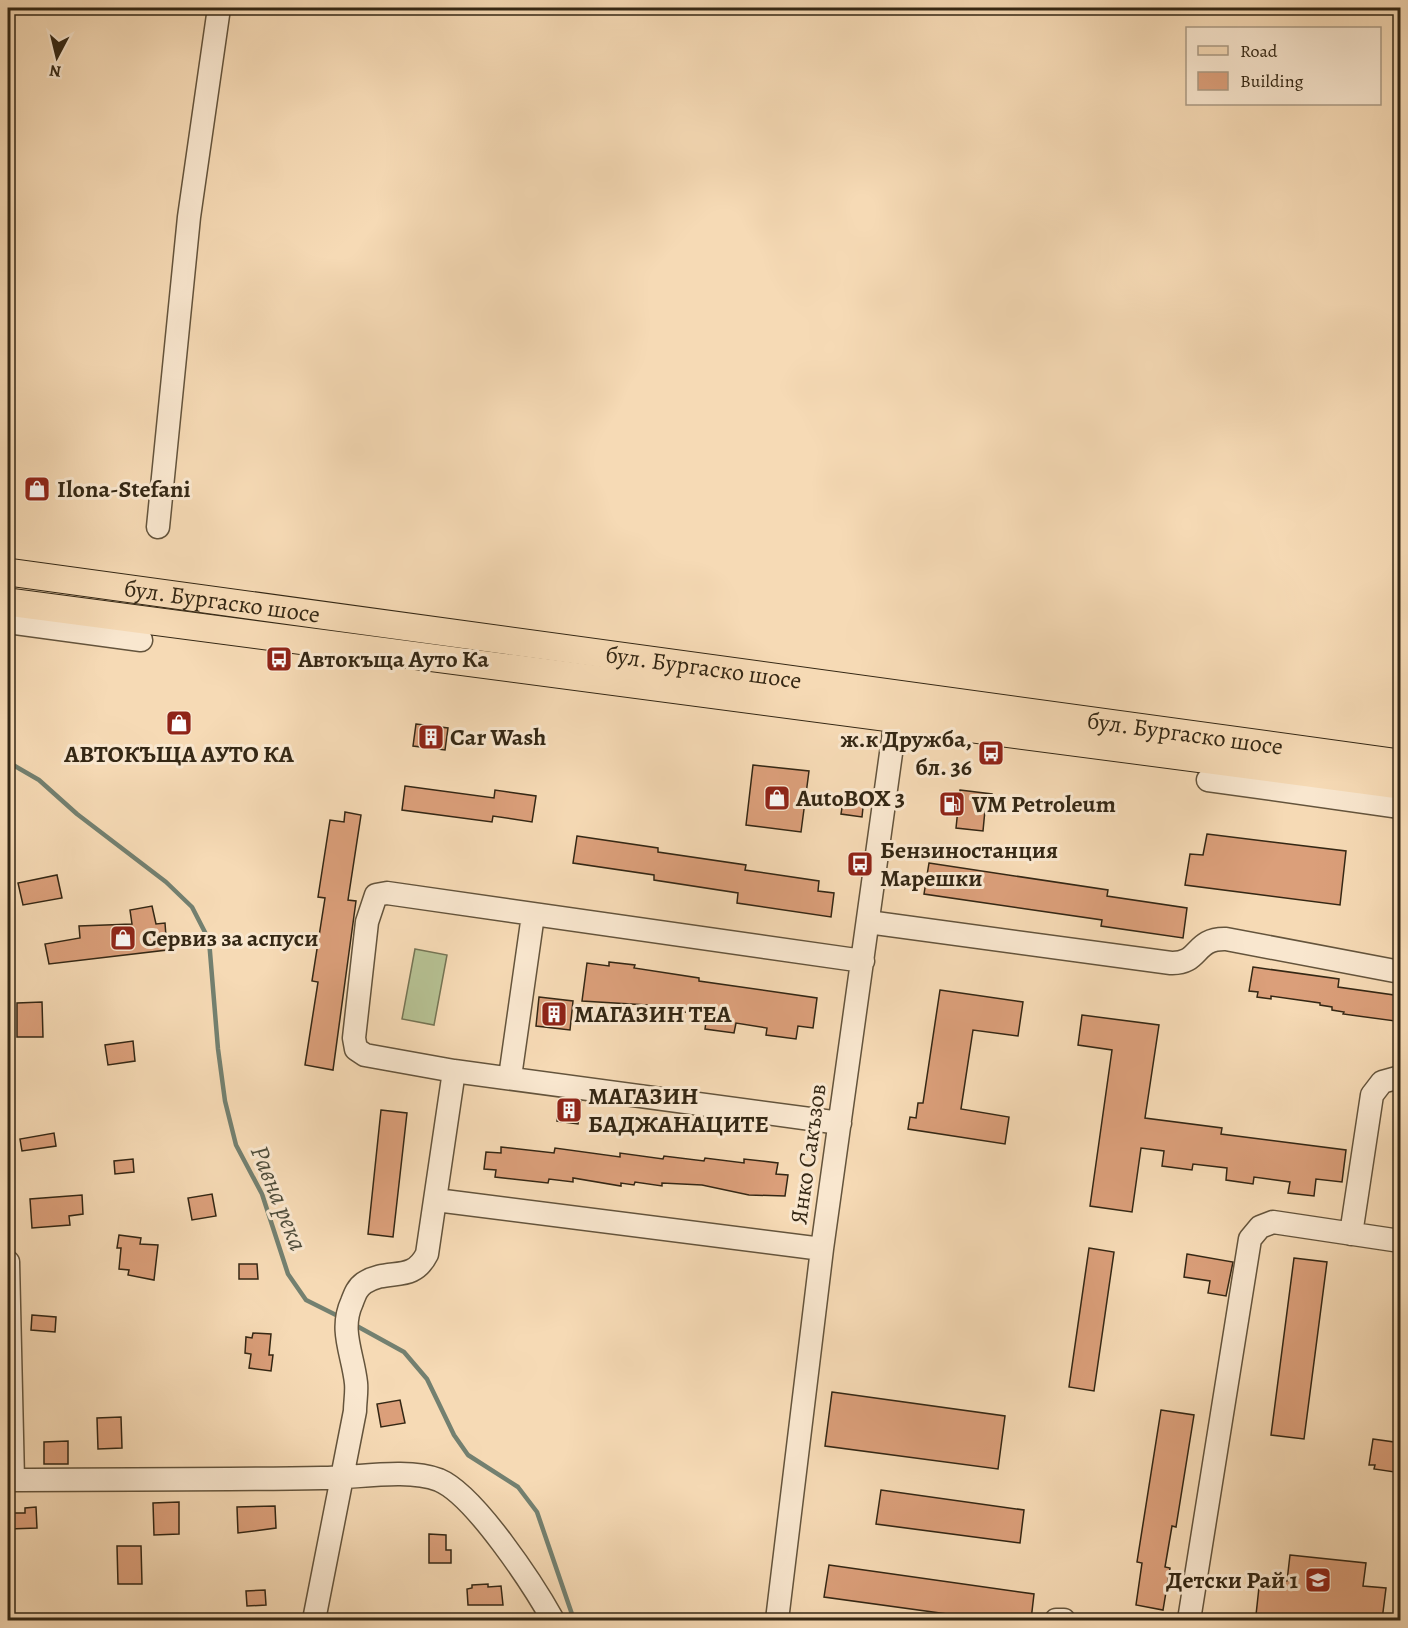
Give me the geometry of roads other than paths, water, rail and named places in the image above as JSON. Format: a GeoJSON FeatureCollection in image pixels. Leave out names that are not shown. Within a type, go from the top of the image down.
{"type":"FeatureCollection","features":[{"type":"Feature","properties":{"kind":"main road","name":"бул. Бургаско шосе"},"geometry":{"type":"LineString","coordinates":[[8,572],[1401,785]]}},
{"type":"Feature","properties":{"kind":"main road","name":"бул. Бургаско шосе"},"geometry":{"type":"LineString","coordinates":[[8,602],[1401,764]]}},
{"type":"Feature","properties":{"kind":"street"},"geometry":{"type":"LineString","coordinates":[[158,527],[189,217],[219,8]]}},
{"type":"Feature","properties":{"kind":"street"},"geometry":{"type":"LineString","coordinates":[[8,622],[141,640]]}},
{"type":"Feature","properties":{"kind":"street","name":"Янко Сакъзов"},"geometry":{"type":"LineString","coordinates":[[777,1620],[822,1249],[898,707]]}},
{"type":"Feature","properties":{"kind":"street"},"geometry":{"type":"LineString","coordinates":[[1208,780],[1401,807]]}},
{"type":"Feature","properties":{"kind":"street"},"geometry":{"type":"LineString","coordinates":[[840,1123],[454,1071],[365,1055],[356,1049],[354,1038],[367,922],[376,895],[387,893],[863,961]]}},
{"type":"Feature","properties":{"kind":"street"},"geometry":{"type":"LineString","coordinates":[[510,1077],[533,915]]}},
{"type":"Feature","properties":{"kind":"street"},"geometry":{"type":"LineString","coordinates":[[867,922],[1170,963],[1183,963],[1212,939],[1226,939],[1401,972]]}},
{"type":"Feature","properties":{"kind":"street"},"geometry":{"type":"LineString","coordinates":[[314,1620],[355,1411],[356,1384],[347,1320],[358,1287],[376,1275],[410,1273],[421,1265],[427,1254],[454,1071]]}},
{"type":"Feature","properties":{"kind":"street"},"geometry":{"type":"LineString","coordinates":[[1351,1234],[1372,1095],[1382,1082],[1401,1077]]}},
{"type":"Feature","properties":{"kind":"street"},"geometry":{"type":"LineString","coordinates":[[436,1200],[822,1249]]}},
{"type":"Feature","properties":{"kind":"street"},"geometry":{"type":"LineString","coordinates":[[1189,1620],[1250,1239],[1260,1227],[1273,1222],[1401,1241]]}},
{"type":"Feature","properties":{"kind":"street"},"geometry":{"type":"LineString","coordinates":[[8,1262],[10,1480],[342,1478],[418,1474],[441,1481],[461,1497],[498,1536],[553,1620]]}},
{"type":"Feature","properties":{"kind":"street"},"geometry":{"type":"LineString","coordinates":[[1056,1620],[1064,1620]]}},
{"type":"Feature","properties":{"kind":"waterway","name":"Равна река"},"geometry":{"type":"LineString","coordinates":[[8,762],[39,780],[77,814],[166,882],[192,907],[209,940],[218,1049],[225,1101],[236,1145],[262,1194],[288,1274],[306,1300],[342,1318]]}},
{"type":"Feature","properties":{"kind":"waterway","name":"Равна река"},"geometry":{"type":"LineString","coordinates":[[355,1325],[404,1352],[427,1379],[454,1435],[468,1455],[518,1487],[537,1512],[574,1620]]}},
{"type":"Feature","properties":{"kind":"place","name":"Ilona-Stefani"},"geometry":{"type":"Point","coordinates":[37,489]}},
{"type":"Feature","properties":{"kind":"place","name":"Автокъща Ауто Ка"},"geometry":{"type":"Point","coordinates":[279,659]}},
{"type":"Feature","properties":{"kind":"place","name":"АВТОКЪЩА АУТО КА"},"geometry":{"type":"Point","coordinates":[179,723]}},
{"type":"Feature","properties":{"kind":"place","name":"Car Wash"},"geometry":{"type":"Point","coordinates":[431,737]}},
{"type":"Feature","properties":{"kind":"place","name":"ж.к Дружба, бл. 36"},"geometry":{"type":"Point","coordinates":[991,753]}},
{"type":"Feature","properties":{"kind":"place","name":"AutoBOX 3"},"geometry":{"type":"Point","coordinates":[777,798]}},
{"type":"Feature","properties":{"kind":"place","name":"VM Petroleum"},"geometry":{"type":"Point","coordinates":[952,804]}},
{"type":"Feature","properties":{"kind":"place","name":"Бензиностанция Марешки"},"geometry":{"type":"Point","coordinates":[860,864]}},
{"type":"Feature","properties":{"kind":"place","name":"Сервиз за аспуси"},"geometry":{"type":"Point","coordinates":[123,938]}},
{"type":"Feature","properties":{"kind":"place","name":"МАГАЗИН ТЕА"},"geometry":{"type":"Point","coordinates":[554,1014]}},
{"type":"Feature","properties":{"kind":"place","name":"МАГАЗИН БАДЖАНАЦИТЕ"},"geometry":{"type":"Point","coordinates":[569,1110]}},
{"type":"Feature","properties":{"kind":"place","name":"Детски Рай 1"},"geometry":{"type":"Point","coordinates":[1318,1580]}}]}
